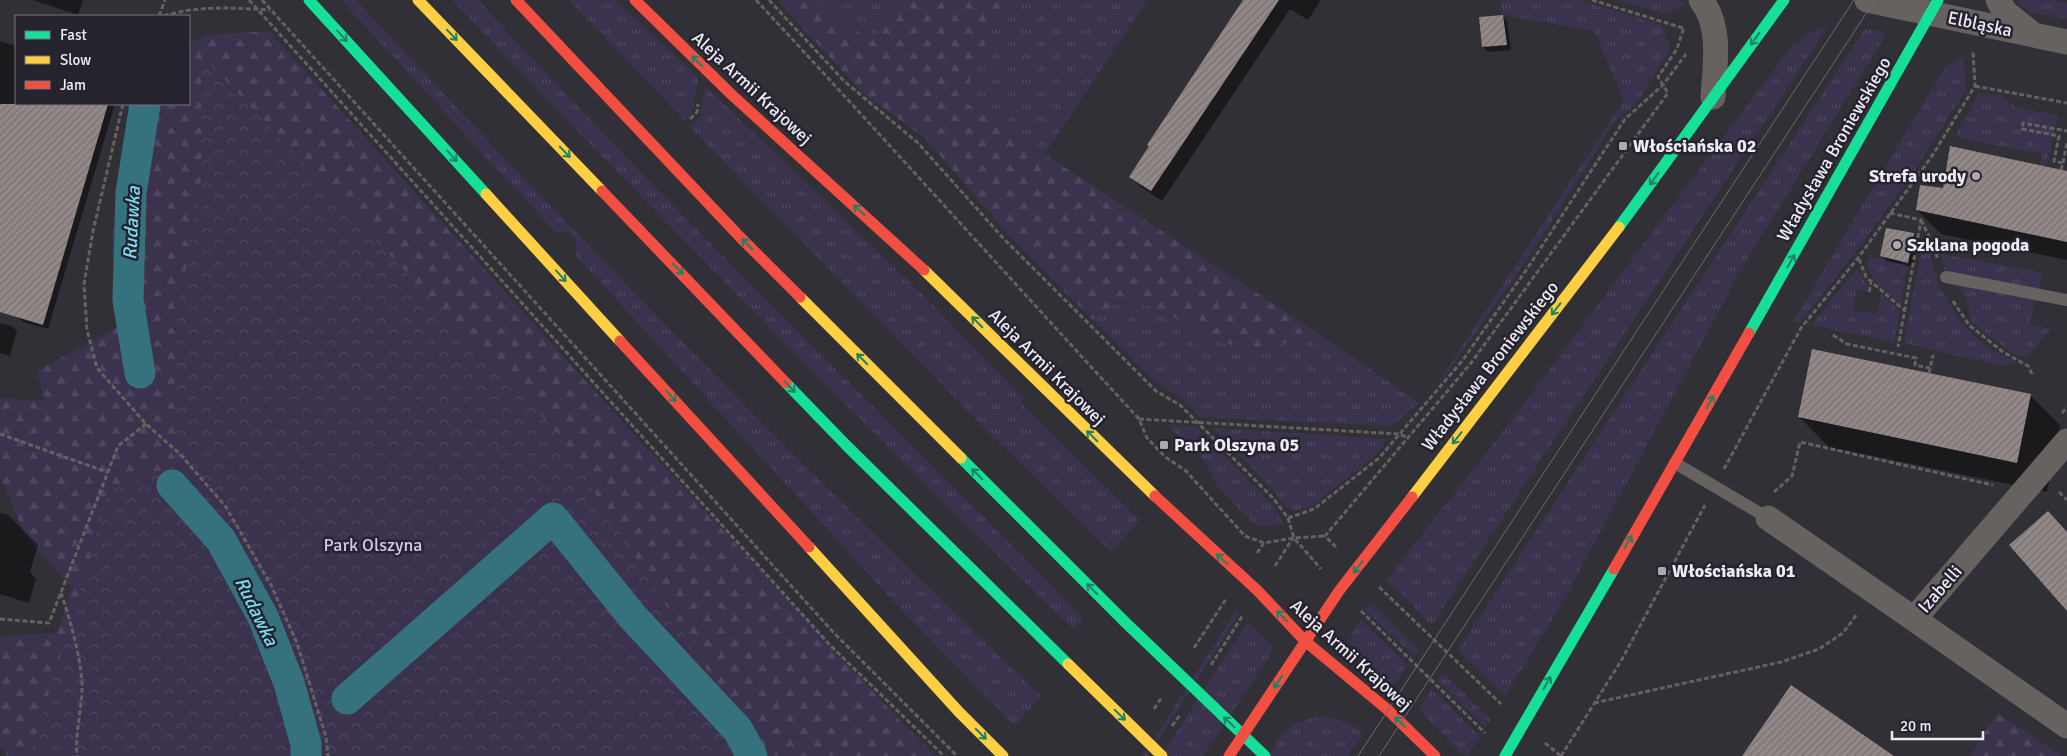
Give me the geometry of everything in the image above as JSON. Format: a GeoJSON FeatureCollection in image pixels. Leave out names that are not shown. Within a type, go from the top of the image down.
{"type":"FeatureCollection","features":[{"type":"Feature","properties":{"kind":"main road"},"geometry":{"type":"LineString","coordinates":[[309,0],[959,712],[1003,756]]}},
{"type":"Feature","properties":{"kind":"main road"},"geometry":{"type":"LineString","coordinates":[[418,0],[846,446],[1162,756]]}},
{"type":"Feature","properties":{"kind":"main road"},"geometry":{"type":"LineString","coordinates":[[516,0],[740,237],[1126,623],[1264,756]]}},
{"type":"Feature","properties":{"kind":"main road","name":"Aleja Armii Krajowej"},"geometry":{"type":"LineString","coordinates":[[635,0],[732,94],[916,262],[1127,470],[1258,592],[1305,641],[1388,710],[1436,756]]}},
{"type":"Feature","properties":{"kind":"main road","name":"Władysława Broniewskiego"},"geometry":{"type":"LineString","coordinates":[[1229,756],[1339,591],[1624,220],[1784,0]]}},
{"type":"Feature","properties":{"kind":"main road","name":"Władysława Broniewskiego"},"geometry":{"type":"LineString","coordinates":[[1506,755],[1935,7]]}},
{"type":"Feature","properties":{"kind":"street","name":"Elbląska"},"geometry":{"type":"LineString","coordinates":[[1867,0],[1935,7],[2034,35],[2067,42]]}},
{"type":"Feature","properties":{"kind":"street","name":"Elbląska"},"geometry":{"type":"LineString","coordinates":[[1998,0],[2005,12],[2034,35]]}},
{"type":"Feature","properties":{"kind":"street"},"geometry":{"type":"LineString","coordinates":[[1706,10],[1716,53],[1713,97]]}},
{"type":"Feature","properties":{"kind":"street","name":"Izabelli"},"geometry":{"type":"LineString","coordinates":[[2067,441],[1914,619],[2067,726]]}},
{"type":"Feature","properties":{"kind":"street"},"geometry":{"type":"LineString","coordinates":[[1772,507],[1874,592],[1914,619]]}},
{"type":"Feature","properties":{"kind":"lane"},"geometry":{"type":"LineString","coordinates":[[1946,277],[2067,300]]}},
{"type":"Feature","properties":{"kind":"lane"},"geometry":{"type":"LineString","coordinates":[[1675,463],[1772,507]]}},
{"type":"Feature","properties":{"kind":"path"},"geometry":{"type":"LineString","coordinates":[[159,15],[165,0]]}},
{"type":"Feature","properties":{"kind":"path"},"geometry":{"type":"LineString","coordinates":[[249,0],[830,644],[944,756]]}},
{"type":"Feature","properties":{"kind":"path"},"geometry":{"type":"LineString","coordinates":[[262,0],[833,632],[957,756]]}},
{"type":"Feature","properties":{"kind":"path"},"geometry":{"type":"LineString","coordinates":[[756,0],[915,171],[1007,276],[1139,419],[1147,438],[1164,457],[1186,470],[1245,536],[1264,543],[1294,538],[1325,536]]}},
{"type":"Feature","properties":{"kind":"path"},"geometry":{"type":"LineString","coordinates":[[769,0],[844,81],[918,143],[1003,238],[1156,391],[1180,405],[1273,498],[1288,518],[1294,538],[1339,591],[1418,665],[1506,755]]}},
{"type":"Feature","properties":{"kind":"path"},"geometry":{"type":"LineString","coordinates":[[1592,0],[1683,28]]}},
{"type":"Feature","properties":{"kind":"path"},"geometry":{"type":"LineString","coordinates":[[167,15],[175,12],[230,7],[271,10]]}},
{"type":"Feature","properties":{"kind":"path"},"geometry":{"type":"LineString","coordinates":[[1288,518],[1314,509],[1379,458],[1467,354],[1527,269],[1625,119],[1663,85],[1706,10]]}},
{"type":"Feature","properties":{"kind":"path"},"geometry":{"type":"LineString","coordinates":[[1721,475],[1801,328],[1858,258],[1932,156],[1974,86],[1973,49]]}},
{"type":"Feature","properties":{"kind":"path"},"geometry":{"type":"LineString","coordinates":[[1974,86],[2067,103]]}},
{"type":"Feature","properties":{"kind":"path"},"geometry":{"type":"LineString","coordinates":[[123,105],[84,284],[87,330],[97,368],[146,424],[180,454],[226,506],[271,585],[297,643],[326,737],[328,756]]}},
{"type":"Feature","properties":{"kind":"path"},"geometry":{"type":"LineString","coordinates":[[2063,163],[2054,161],[2059,136],[2022,129],[2023,123],[2067,131]]}},
{"type":"Feature","properties":{"kind":"path"},"geometry":{"type":"LineString","coordinates":[[2062,170],[2067,142]]}},
{"type":"Feature","properties":{"kind":"path"},"geometry":{"type":"LineString","coordinates":[[1890,213],[1921,220],[1898,347]]}},
{"type":"Feature","properties":{"kind":"path"},"geometry":{"type":"LineString","coordinates":[[1858,258],[1860,268],[1871,282],[1905,311]]}},
{"type":"Feature","properties":{"kind":"path"},"geometry":{"type":"LineString","coordinates":[[1870,292],[1871,282]]}},
{"type":"Feature","properties":{"kind":"path"},"geometry":{"type":"LineString","coordinates":[[1833,335],[1848,344],[1916,358],[1914,365],[1930,368]]}},
{"type":"Feature","properties":{"kind":"path"},"geometry":{"type":"LineString","coordinates":[[1929,373],[1932,355]]}},
{"type":"Feature","properties":{"kind":"path"},"geometry":{"type":"LineString","coordinates":[[2061,414],[2067,407]]}},
{"type":"Feature","properties":{"kind":"path"},"geometry":{"type":"LineString","coordinates":[[1139,419],[1398,434],[1409,438]]}},
{"type":"Feature","properties":{"kind":"path"},"geometry":{"type":"LineString","coordinates":[[0,619],[49,623],[118,446],[146,424]]}},
{"type":"Feature","properties":{"kind":"path"},"geometry":{"type":"LineString","coordinates":[[0,434],[107,472]]}},
{"type":"Feature","properties":{"kind":"path"},"geometry":{"type":"LineString","coordinates":[[1772,507],[1772,494],[1792,476],[1800,442],[2000,486]]}},
{"type":"Feature","properties":{"kind":"path"},"geometry":{"type":"LineString","coordinates":[[1560,756],[1620,661],[1708,500]]}},
{"type":"Feature","properties":{"kind":"path"},"geometry":{"type":"LineString","coordinates":[[1206,674],[1294,538]]}},
{"type":"Feature","properties":{"kind":"path"},"geometry":{"type":"LineString","coordinates":[[1593,704],[1781,662],[1819,649],[1843,633],[1874,592]]}},
{"type":"Feature","properties":{"kind":"path"},"geometry":{"type":"LineString","coordinates":[[61,593],[72,626],[82,689],[76,742],[77,756]]}},
{"type":"Feature","properties":{"kind":"path"},"geometry":{"type":"LineString","coordinates":[[1169,731],[1184,707]]}},
{"type":"Feature","properties":{"kind":"green space"},"geometry":{"type":"Polygon","coordinates":[[[341,0],[356,0],[608,266],[866,526],[1041,696],[1015,726],[908,617],[576,256],[576,239],[569,233],[555,232],[341,0]]]}},
{"type":"Feature","properties":{"kind":"green space"},"geometry":{"type":"Polygon","coordinates":[[[452,0],[478,0],[548,76],[692,224],[1056,590],[1083,619],[1074,630],[760,318],[452,0]]]}},
{"type":"Feature","properties":{"kind":"green space"},"geometry":{"type":"Polygon","coordinates":[[[569,0],[614,0],[690,69],[698,79],[692,113],[684,120],[569,0]]]}},
{"type":"Feature","properties":{"kind":"green space"},"geometry":{"type":"Polygon","coordinates":[[[777,0],[808,0],[872,41],[896,0],[1002,0],[962,100],[1316,332],[1278,345],[1259,347],[1226,344],[1207,336],[1163,311],[1122,299],[1093,320],[1012,238],[925,138],[863,93],[777,0]]]}},
{"type":"Feature","properties":{"kind":"green space"},"geometry":{"type":"Polygon","coordinates":[[[808,0],[896,0],[872,41],[808,0]]]}},
{"type":"Feature","properties":{"kind":"green space"},"geometry":{"type":"Polygon","coordinates":[[[1002,0],[1147,0],[1045,154],[962,100],[1002,0]]]}},
{"type":"Feature","properties":{"kind":"green space"},"geometry":{"type":"Polygon","coordinates":[[[1501,0],[1578,0],[1662,25],[1670,50],[1636,104],[1614,122],[1540,240],[1457,360],[1434,389],[1624,100],[1594,31],[1503,15],[1501,0]]]}},
{"type":"Feature","properties":{"kind":"green space"},"geometry":{"type":"Polygon","coordinates":[[[1618,0],[1678,0],[1685,5],[1666,14],[1618,0]]]}},
{"type":"Feature","properties":{"kind":"green space"},"geometry":{"type":"Polygon","coordinates":[[[2021,0],[2052,0],[2067,3],[2067,19],[2030,12],[2016,2],[2021,0]]]}},
{"type":"Feature","properties":{"kind":"green space"},"geometry":{"type":"Polygon","coordinates":[[[1828,26],[1432,625],[1387,579],[1502,433],[1791,47],[1812,31],[1828,26]]]}},
{"type":"Feature","properties":{"kind":"green space"},"geometry":{"type":"Polygon","coordinates":[[[1865,29],[1881,31],[1885,36],[1743,266],[1559,609],[1505,696],[1458,650],[1865,29]]]}},
{"type":"Feature","properties":{"kind":"green space","name":"Park Olszyna"},"geometry":{"type":"Polygon","coordinates":[[[269,31],[618,417],[891,711],[936,756],[8,756],[0,746],[0,636],[57,633],[72,587],[27,539],[3,483],[0,482],[0,398],[44,401],[37,371],[122,325],[111,240],[140,105],[190,105],[190,44],[207,35],[269,31]]]}},
{"type":"Feature","properties":{"kind":"green space"},"geometry":{"type":"Polygon","coordinates":[[[1964,56],[1966,90],[1912,174],[1858,249],[1799,324],[1794,320],[1941,74],[1947,66],[1964,56]]]}},
{"type":"Feature","properties":{"kind":"green space","name":"Park Olszyna"},"geometry":{"type":"Polygon","coordinates":[[[210,64],[555,430],[761,756],[30,756],[109,491],[177,465],[177,322],[202,175],[201,68],[210,64]]]}},
{"type":"Feature","properties":{"kind":"green space"},"geometry":{"type":"Polygon","coordinates":[[[705,86],[918,290],[1024,398],[1021,403],[1140,520],[1111,552],[988,432],[690,127],[699,118],[705,86]]]}},
{"type":"Feature","properties":{"kind":"green space"},"geometry":{"type":"Polygon","coordinates":[[[1979,93],[2002,96],[2016,108],[2058,115],[2047,166],[2040,166],[2042,154],[1955,137],[1979,93]]]}},
{"type":"Feature","properties":{"kind":"green space"},"geometry":{"type":"Polygon","coordinates":[[[1921,251],[1930,252],[1933,267],[1944,294],[1969,331],[1992,350],[2016,362],[2002,366],[1904,343],[1921,251]]]}},
{"type":"Feature","properties":{"kind":"green space"},"geometry":{"type":"Polygon","coordinates":[[[1940,254],[2043,273],[2029,324],[2051,329],[2026,357],[2012,353],[1972,322],[1965,298],[1959,289],[1948,281],[1940,254]]]}},
{"type":"Feature","properties":{"kind":"green space"},"geometry":{"type":"Polygon","coordinates":[[[1871,257],[1907,264],[1901,305],[1879,285],[1871,274],[1867,260],[1871,257]]]}},
{"type":"Feature","properties":{"kind":"green space"},"geometry":{"type":"Polygon","coordinates":[[[1857,269],[1867,284],[1866,291],[1857,290],[1853,310],[1877,314],[1881,294],[1900,312],[1894,342],[1811,325],[1857,269]]]}},
{"type":"Feature","properties":{"kind":"green space"},"geometry":{"type":"Polygon","coordinates":[[[1122,299],[1162,311],[1206,336],[1226,344],[1259,347],[1278,345],[1316,332],[1419,403],[1392,426],[1199,417],[1184,400],[1153,380],[1093,320],[1122,299]]]}},
{"type":"Feature","properties":{"kind":"green space"},"geometry":{"type":"Polygon","coordinates":[[[1170,425],[1195,426],[1274,506],[1284,525],[1259,527],[1254,524],[1219,488],[1206,462],[1170,428],[1170,425]]]}},
{"type":"Feature","properties":{"kind":"green space"},"geometry":{"type":"Polygon","coordinates":[[[1213,428],[1386,439],[1378,453],[1313,505],[1301,510],[1292,510],[1285,506],[1266,482],[1213,428]]]}},
{"type":"Feature","properties":{"kind":"green space"},"geometry":{"type":"Polygon","coordinates":[[[1371,603],[1419,650],[1414,656],[1365,610],[1371,603]]]}},
{"type":"Feature","properties":{"kind":"green space"},"geometry":{"type":"Polygon","coordinates":[[[1236,610],[1240,613],[1148,756],[1143,756],[1236,610]]]}},
{"type":"Feature","properties":{"kind":"green space"},"geometry":{"type":"Polygon","coordinates":[[[1360,619],[1407,665],[1394,686],[1348,642],[1360,619]]]}},
{"type":"Feature","properties":{"kind":"green space"},"geometry":{"type":"Polygon","coordinates":[[[1248,622],[1271,645],[1271,654],[1203,756],[1161,756],[1248,622]]]}},
{"type":"Feature","properties":{"kind":"green space"},"geometry":{"type":"Polygon","coordinates":[[[1443,672],[1491,720],[1485,727],[1437,680],[1443,672]]]}},
{"type":"Feature","properties":{"kind":"green space"},"geometry":{"type":"Polygon","coordinates":[[[1432,689],[1480,737],[1469,754],[1466,755],[1459,751],[1419,710],[1432,689]]]}},
{"type":"Feature","properties":{"kind":"green space"},"geometry":{"type":"Polygon","coordinates":[[[1997,713],[2063,756],[1970,756],[1997,713]]]}},
{"type":"Feature","properties":{"kind":"green space"},"geometry":{"type":"Polygon","coordinates":[[[1321,716],[1344,722],[1363,734],[1348,756],[1268,756],[1289,728],[1302,721],[1321,716]]]}},
{"type":"Feature","properties":{"kind":"building"},"geometry":{"type":"Polygon","coordinates":[[[1243,0],[1279,0],[1151,191],[1129,177],[1149,146],[1147,145],[1243,0]]]}},
{"type":"Feature","properties":{"kind":"building"},"geometry":{"type":"Polygon","coordinates":[[[1503,15],[1507,45],[1482,47],[1479,17],[1503,15]]]}},
{"type":"Feature","properties":{"kind":"building"},"geometry":{"type":"Polygon","coordinates":[[[0,104],[108,105],[43,325],[0,312],[0,104]]]}},
{"type":"Feature","properties":{"kind":"building"},"geometry":{"type":"Polygon","coordinates":[[[1950,146],[2067,171],[2067,242],[1916,210],[1920,185],[1943,188],[1950,146]]]}},
{"type":"Feature","properties":{"kind":"building","name":"Szklana pogoda"},"geometry":{"type":"Polygon","coordinates":[[[1886,228],[1914,233],[1908,263],[1880,256],[1886,228]]]}},
{"type":"Feature","properties":{"kind":"building"},"geometry":{"type":"Polygon","coordinates":[[[1812,349],[2031,394],[2017,463],[1798,417],[1812,349]]]}},
{"type":"Feature","properties":{"kind":"building"},"geometry":{"type":"Polygon","coordinates":[[[2048,511],[2067,532],[2067,611],[2009,545],[2048,511]]]}},
{"type":"Feature","properties":{"kind":"building"},"geometry":{"type":"Polygon","coordinates":[[[1791,685],[1894,756],[1742,756],[1791,685]]]}},
{"type":"Feature","properties":{"kind":"waterway","name":"Rudawka"},"geometry":{"type":"LineString","coordinates":[[140,373],[128,300],[131,193],[145,105]]}},
{"type":"Feature","properties":{"kind":"waterway","name":"Rudawka"},"geometry":{"type":"LineString","coordinates":[[172,485],[221,540],[263,617],[289,683],[306,744],[306,756]]}},
{"type":"Feature","properties":{"kind":"waterway"},"geometry":{"type":"LineString","coordinates":[[347,699],[553,518],[632,616],[738,730],[752,756]]}},
{"type":"Feature","properties":{"kind":"tram line"},"geometry":{"type":"LineString","coordinates":[[1358,756],[1854,0]]}},
{"type":"Feature","properties":{"kind":"tram line"},"geometry":{"type":"LineString","coordinates":[[1379,756],[1875,0]]}},
{"type":"Feature","properties":{"kind":"traffic: fast"},"geometry":{"type":"LineString","coordinates":[[309,0],[486,194]]}},
{"type":"Feature","properties":{"kind":"traffic: fast"},"geometry":{"type":"LineString","coordinates":[[1619,227],[1784,0]]}},
{"type":"Feature","properties":{"kind":"traffic: fast"},"geometry":{"type":"LineString","coordinates":[[1749,333],[1938,0]]}},
{"type":"Feature","properties":{"kind":"traffic: fast"},"geometry":{"type":"LineString","coordinates":[[786,383],[847,446],[1068,664]]}},
{"type":"Feature","properties":{"kind":"traffic: fast"},"geometry":{"type":"LineString","coordinates":[[961,458],[1126,623],[1265,756]]}},
{"type":"Feature","properties":{"kind":"traffic: fast"},"geometry":{"type":"LineString","coordinates":[[1505,756],[1614,569]]}},
{"type":"Feature","properties":{"kind":"traffic: slow"},"geometry":{"type":"LineString","coordinates":[[418,0],[602,191]]}},
{"type":"Feature","properties":{"kind":"traffic: slow"},"geometry":{"type":"LineString","coordinates":[[486,194],[620,341]]}},
{"type":"Feature","properties":{"kind":"traffic: slow"},"geometry":{"type":"LineString","coordinates":[[1412,497],[1619,227]]}},
{"type":"Feature","properties":{"kind":"traffic: slow"},"geometry":{"type":"LineString","coordinates":[[924,270],[1155,496]]}},
{"type":"Feature","properties":{"kind":"traffic: slow"},"geometry":{"type":"LineString","coordinates":[[800,297],[961,458]]}},
{"type":"Feature","properties":{"kind":"traffic: slow"},"geometry":{"type":"LineString","coordinates":[[809,547],[959,712],[1003,756]]}},
{"type":"Feature","properties":{"kind":"traffic: slow"},"geometry":{"type":"LineString","coordinates":[[1068,664],[1162,756]]}},
{"type":"Feature","properties":{"kind":"traffic: jam"},"geometry":{"type":"LineString","coordinates":[[516,0],[740,237],[800,297]]}},
{"type":"Feature","properties":{"kind":"traffic: jam"},"geometry":{"type":"LineString","coordinates":[[635,0],[732,95],[924,270]]}},
{"type":"Feature","properties":{"kind":"traffic: jam"},"geometry":{"type":"LineString","coordinates":[[602,191],[786,383]]}},
{"type":"Feature","properties":{"kind":"traffic: jam"},"geometry":{"type":"LineString","coordinates":[[1614,569],[1749,333]]}},
{"type":"Feature","properties":{"kind":"traffic: jam"},"geometry":{"type":"LineString","coordinates":[[620,341],[809,547]]}},
{"type":"Feature","properties":{"kind":"traffic: jam"},"geometry":{"type":"LineString","coordinates":[[1155,496],[1258,591],[1305,641],[1388,710],[1435,756]]}},
{"type":"Feature","properties":{"kind":"traffic: jam"},"geometry":{"type":"LineString","coordinates":[[1229,756],[1339,591],[1412,497]]}},
{"type":"Feature","properties":{"kind":"place","name":"Włościańska 02"},"geometry":{"type":"Point","coordinates":[1623,146]}},
{"type":"Feature","properties":{"kind":"place","name":"Strefa urody"},"geometry":{"type":"Point","coordinates":[1976,176]}},
{"type":"Feature","properties":{"kind":"place","name":"Szklana pogoda"},"geometry":{"type":"Point","coordinates":[1897,245]}},
{"type":"Feature","properties":{"kind":"place","name":"Park Olszyna 05"},"geometry":{"type":"Point","coordinates":[1164,445]}},
{"type":"Feature","properties":{"kind":"place","name":"Włościańska 01"},"geometry":{"type":"Point","coordinates":[1662,571]}}]}
